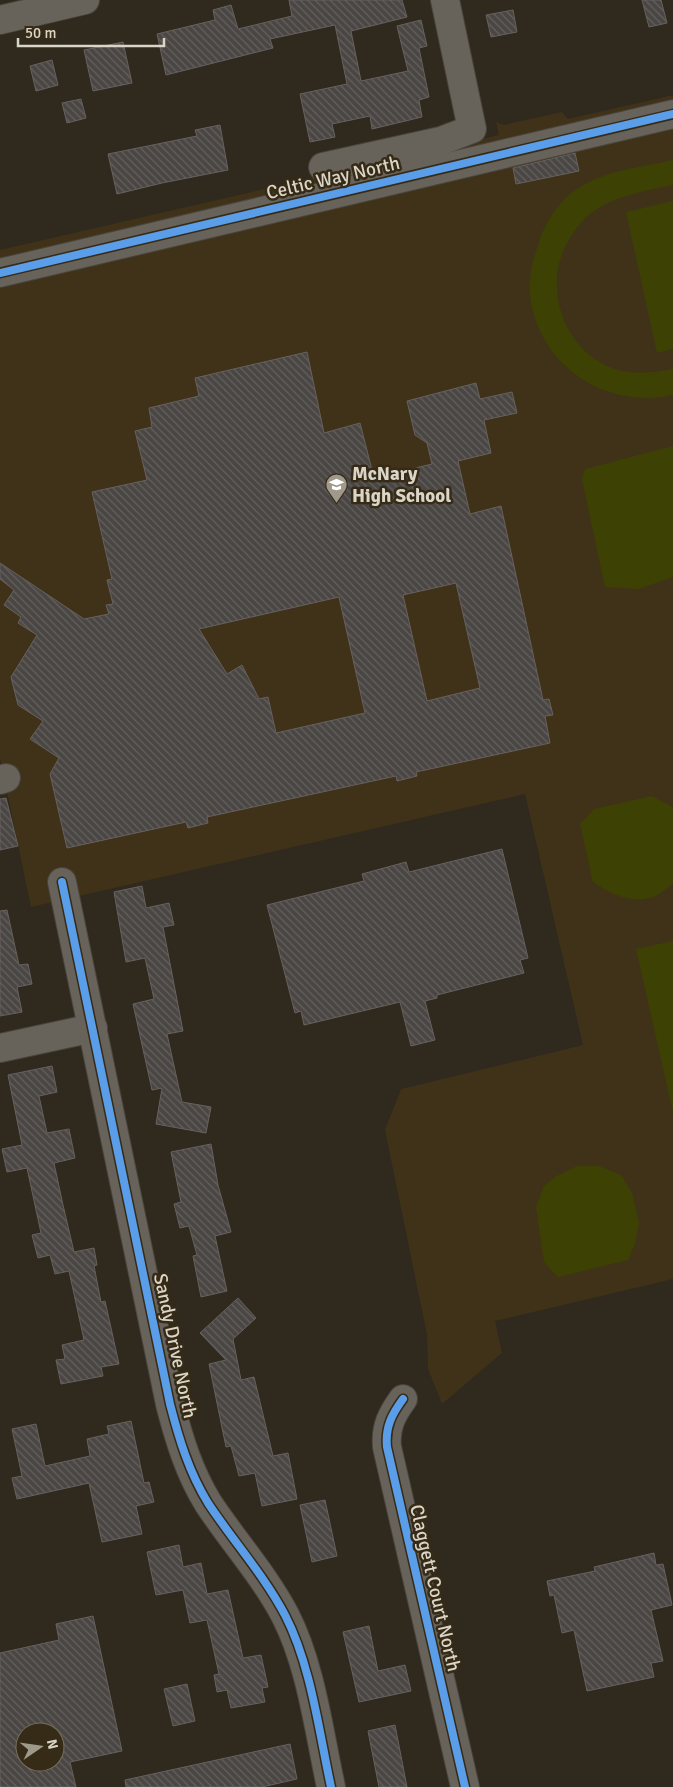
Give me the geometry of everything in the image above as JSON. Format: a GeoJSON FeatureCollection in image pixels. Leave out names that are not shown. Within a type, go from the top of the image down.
{"type":"FeatureCollection","features":[{"type":"Feature","properties":{"kind":"street"},"geometry":{"type":"LineString","coordinates":[[0,20],[85,0]]}},
{"type":"Feature","properties":{"kind":"street"},"geometry":{"type":"LineString","coordinates":[[323,167],[441,141],[472,129],[445,0]]}},
{"type":"Feature","properties":{"kind":"street","name":"Celtic Way North"},"geometry":{"type":"LineString","coordinates":[[0,273],[673,114]]}},
{"type":"Feature","properties":{"kind":"street","name":"Sandy Drive North"},"geometry":{"type":"LineString","coordinates":[[62,882],[170,1404],[180,1442],[188,1464],[209,1503],[272,1591],[295,1636],[310,1690],[331,1787]]}},
{"type":"Feature","properties":{"kind":"street"},"geometry":{"type":"LineString","coordinates":[[0,1048],[93,1028]]}},
{"type":"Feature","properties":{"kind":"street","name":"Claggett Court North"},"geometry":{"type":"LineString","coordinates":[[403,1399],[388,1424],[385,1433],[386,1447],[465,1787]]}},
{"type":"Feature","properties":{"kind":"shaded area","name":"McNary High School"},"geometry":{"type":"Polygon","coordinates":[[[673,95],[673,1279],[495,1321],[502,1353],[442,1404],[428,1369],[427,1335],[385,1130],[401,1089],[583,1045],[525,794],[31,907],[0,758],[0,250],[499,135],[496,122],[504,125],[562,112],[568,119],[673,95]]]}},
{"type":"Feature","properties":{"kind":"shaded area"},"geometry":{"type":"Polygon","coordinates":[[[673,160],[673,185],[622,197],[594,211],[581,222],[574,232],[565,247],[559,265],[557,285],[559,304],[565,322],[575,339],[588,354],[604,364],[623,371],[648,372],[673,369],[673,395],[648,398],[623,396],[600,388],[579,377],[561,361],[546,342],[536,320],[530,295],[531,268],[542,234],[550,218],[561,203],[574,191],[603,176],[673,160]]]}},
{"type":"Feature","properties":{"kind":"shaded area"},"geometry":{"type":"Polygon","coordinates":[[[673,201],[673,349],[657,353],[626,212],[673,201]]]}},
{"type":"Feature","properties":{"kind":"shaded area"},"geometry":{"type":"Polygon","coordinates":[[[673,446],[673,577],[639,589],[605,587],[582,479],[585,469],[673,446]]]}},
{"type":"Feature","properties":{"kind":"shaded area"},"geometry":{"type":"Polygon","coordinates":[[[652,796],[671,806],[673,810],[673,884],[653,897],[637,899],[622,897],[593,882],[580,824],[594,809],[652,796]]]}},
{"type":"Feature","properties":{"kind":"shaded area"},"geometry":{"type":"Polygon","coordinates":[[[673,941],[673,1112],[636,949],[673,941]]]}},
{"type":"Feature","properties":{"kind":"shaded area"},"geometry":{"type":"Polygon","coordinates":[[[577,1166],[599,1166],[621,1175],[632,1193],[639,1222],[635,1244],[628,1260],[558,1277],[544,1262],[536,1207],[544,1186],[555,1177],[577,1166]]]}},
{"type":"Feature","properties":{"kind":"building"},"geometry":{"type":"Polygon","coordinates":[[[289,0],[402,0],[407,17],[351,31],[361,81],[408,71],[397,26],[421,20],[427,46],[419,48],[429,97],[419,100],[422,117],[372,129],[370,116],[332,124],[335,137],[310,142],[300,94],[347,84],[335,25],[270,39],[273,48],[166,75],[157,34],[215,20],[213,10],[231,5],[238,29],[292,16],[289,0]]]}},
{"type":"Feature","properties":{"kind":"building"},"geometry":{"type":"Polygon","coordinates":[[[642,0],[661,0],[667,23],[649,27],[642,0]]]}},
{"type":"Feature","properties":{"kind":"building"},"geometry":{"type":"Polygon","coordinates":[[[513,10],[517,32],[491,37],[486,15],[513,10]]]}},
{"type":"Feature","properties":{"kind":"building"},"geometry":{"type":"Polygon","coordinates":[[[123,42],[132,83],[93,91],[84,50],[123,42]]]}},
{"type":"Feature","properties":{"kind":"building"},"geometry":{"type":"Polygon","coordinates":[[[52,60],[58,85],[36,91],[30,66],[52,60]]]}},
{"type":"Feature","properties":{"kind":"building"},"geometry":{"type":"Polygon","coordinates":[[[81,99],[86,118],[67,123],[62,103],[81,99]]]}},
{"type":"Feature","properties":{"kind":"building"},"geometry":{"type":"Polygon","coordinates":[[[220,125],[228,170],[117,194],[108,154],[197,136],[195,130],[220,125]]]}},
{"type":"Feature","properties":{"kind":"building"},"geometry":{"type":"Polygon","coordinates":[[[575,153],[579,171],[516,184],[513,168],[575,153]]]}},
{"type":"Feature","properties":{"kind":"building"},"geometry":{"type":"Polygon","coordinates":[[[307,352],[324,433],[360,423],[374,478],[432,464],[427,443],[415,435],[407,401],[476,383],[480,399],[512,392],[517,413],[484,420],[491,453],[458,461],[470,514],[501,506],[543,700],[549,699],[553,715],[545,716],[550,743],[416,772],[417,776],[397,781],[396,776],[207,817],[208,823],[188,828],[186,822],[67,848],[50,774],[59,758],[30,739],[43,721],[18,705],[11,677],[37,635],[18,623],[21,617],[4,605],[14,590],[0,579],[0,563],[84,619],[109,614],[106,605],[113,604],[107,580],[112,579],[92,492],[147,480],[135,431],[152,427],[149,408],[199,396],[195,378],[307,352]],[[456,583],[403,595],[427,701],[480,688],[456,583]],[[339,597],[199,629],[227,674],[242,665],[259,699],[268,697],[276,733],[365,713],[339,597]]]}},
{"type":"Feature","properties":{"kind":"building"},"geometry":{"type":"Polygon","coordinates":[[[6,798],[18,846],[0,850],[0,799],[6,798]]]}},
{"type":"Feature","properties":{"kind":"building"},"geometry":{"type":"Polygon","coordinates":[[[502,849],[528,958],[520,960],[524,973],[437,995],[437,998],[425,1001],[435,1040],[411,1046],[400,1002],[304,1025],[301,1011],[295,1013],[267,905],[364,881],[362,874],[406,862],[409,872],[502,849]]]}},
{"type":"Feature","properties":{"kind":"building"},"geometry":{"type":"Polygon","coordinates":[[[142,886],[146,908],[169,903],[174,925],[163,927],[183,1031],[167,1034],[182,1102],[211,1107],[206,1133],[156,1124],[162,1088],[152,1090],[133,1004],[154,999],[145,958],[126,962],[114,892],[142,886]]]}},
{"type":"Feature","properties":{"kind":"building"},"geometry":{"type":"Polygon","coordinates":[[[7,910],[19,965],[28,964],[32,984],[17,987],[22,1012],[0,1016],[0,911],[7,910]]]}},
{"type":"Feature","properties":{"kind":"building"},"geometry":{"type":"Polygon","coordinates":[[[52,1066],[57,1092],[39,1096],[47,1133],[69,1129],[75,1158],[54,1163],[63,1205],[74,1252],[94,1248],[97,1265],[94,1266],[101,1302],[105,1301],[119,1364],[101,1367],[103,1376],[61,1384],[56,1360],[65,1359],[62,1345],[84,1340],[69,1271],[55,1274],[50,1255],[38,1258],[32,1235],[41,1233],[27,1168],[7,1172],[2,1149],[22,1145],[8,1075],[52,1066]]]}},
{"type":"Feature","properties":{"kind":"building"},"geometry":{"type":"Polygon","coordinates":[[[211,1144],[218,1185],[231,1232],[215,1236],[227,1291],[201,1297],[193,1256],[197,1255],[189,1226],[180,1228],[174,1204],[181,1202],[171,1152],[211,1144]]]}},
{"type":"Feature","properties":{"kind":"building"},"geometry":{"type":"Polygon","coordinates":[[[238,1298],[256,1318],[233,1339],[241,1380],[254,1377],[273,1456],[288,1453],[297,1499],[262,1506],[255,1473],[239,1476],[231,1446],[226,1447],[209,1364],[226,1360],[200,1333],[238,1298]]]}},
{"type":"Feature","properties":{"kind":"building"},"geometry":{"type":"Polygon","coordinates":[[[131,1421],[144,1483],[149,1482],[154,1502],[136,1506],[142,1534],[102,1542],[89,1483],[17,1499],[12,1478],[22,1476],[12,1429],[36,1424],[45,1466],[90,1456],[87,1439],[109,1434],[107,1426],[131,1421]]]}},
{"type":"Feature","properties":{"kind":"building"},"geometry":{"type":"Polygon","coordinates":[[[325,1500],[337,1556],[312,1562],[300,1505],[325,1500]]]}},
{"type":"Feature","properties":{"kind":"building"},"geometry":{"type":"Polygon","coordinates":[[[179,1545],[183,1567],[201,1563],[207,1594],[228,1590],[243,1658],[261,1655],[268,1687],[262,1688],[265,1702],[231,1708],[227,1690],[217,1692],[214,1675],[219,1674],[207,1620],[190,1623],[183,1590],[156,1595],[147,1552],[179,1545]]]}},
{"type":"Feature","properties":{"kind":"building"},"geometry":{"type":"Polygon","coordinates":[[[654,1553],[656,1565],[663,1564],[672,1605],[651,1610],[663,1661],[651,1663],[654,1677],[587,1691],[574,1630],[562,1633],[554,1595],[550,1596],[547,1581],[595,1571],[594,1567],[654,1553]]]}},
{"type":"Feature","properties":{"kind":"building"},"geometry":{"type":"Polygon","coordinates":[[[93,1616],[122,1751],[70,1762],[76,1787],[0,1787],[0,1653],[59,1640],[56,1624],[93,1616]]]}},
{"type":"Feature","properties":{"kind":"building"},"geometry":{"type":"Polygon","coordinates":[[[369,1626],[378,1671],[405,1665],[411,1691],[359,1702],[343,1632],[369,1626]]]}},
{"type":"Feature","properties":{"kind":"building"},"geometry":{"type":"Polygon","coordinates":[[[187,1684],[195,1721],[173,1726],[164,1689],[187,1684]]]}},
{"type":"Feature","properties":{"kind":"building"},"geometry":{"type":"Polygon","coordinates":[[[395,1725],[407,1787],[379,1787],[368,1731],[395,1725]]]}},
{"type":"Feature","properties":{"kind":"building"},"geometry":{"type":"Polygon","coordinates":[[[290,1744],[297,1779],[262,1787],[126,1787],[125,1780],[290,1744]]]}},
{"type":"Feature","properties":{"kind":"cycle path"},"geometry":{"type":"LineString","coordinates":[[0,273],[673,114]]}},
{"type":"Feature","properties":{"kind":"cycle path"},"geometry":{"type":"LineString","coordinates":[[62,882],[170,1404],[177,1430],[185,1455],[201,1491],[268,1586],[294,1634],[308,1677],[331,1787]]}},
{"type":"Feature","properties":{"kind":"cycle path"},"geometry":{"type":"LineString","coordinates":[[403,1399],[390,1421],[387,1433],[387,1447],[465,1787]]}},
{"type":"Feature","properties":{"kind":"place","name":"McNary High School"},"geometry":{"type":"Point","coordinates":[336,504]}}]}
